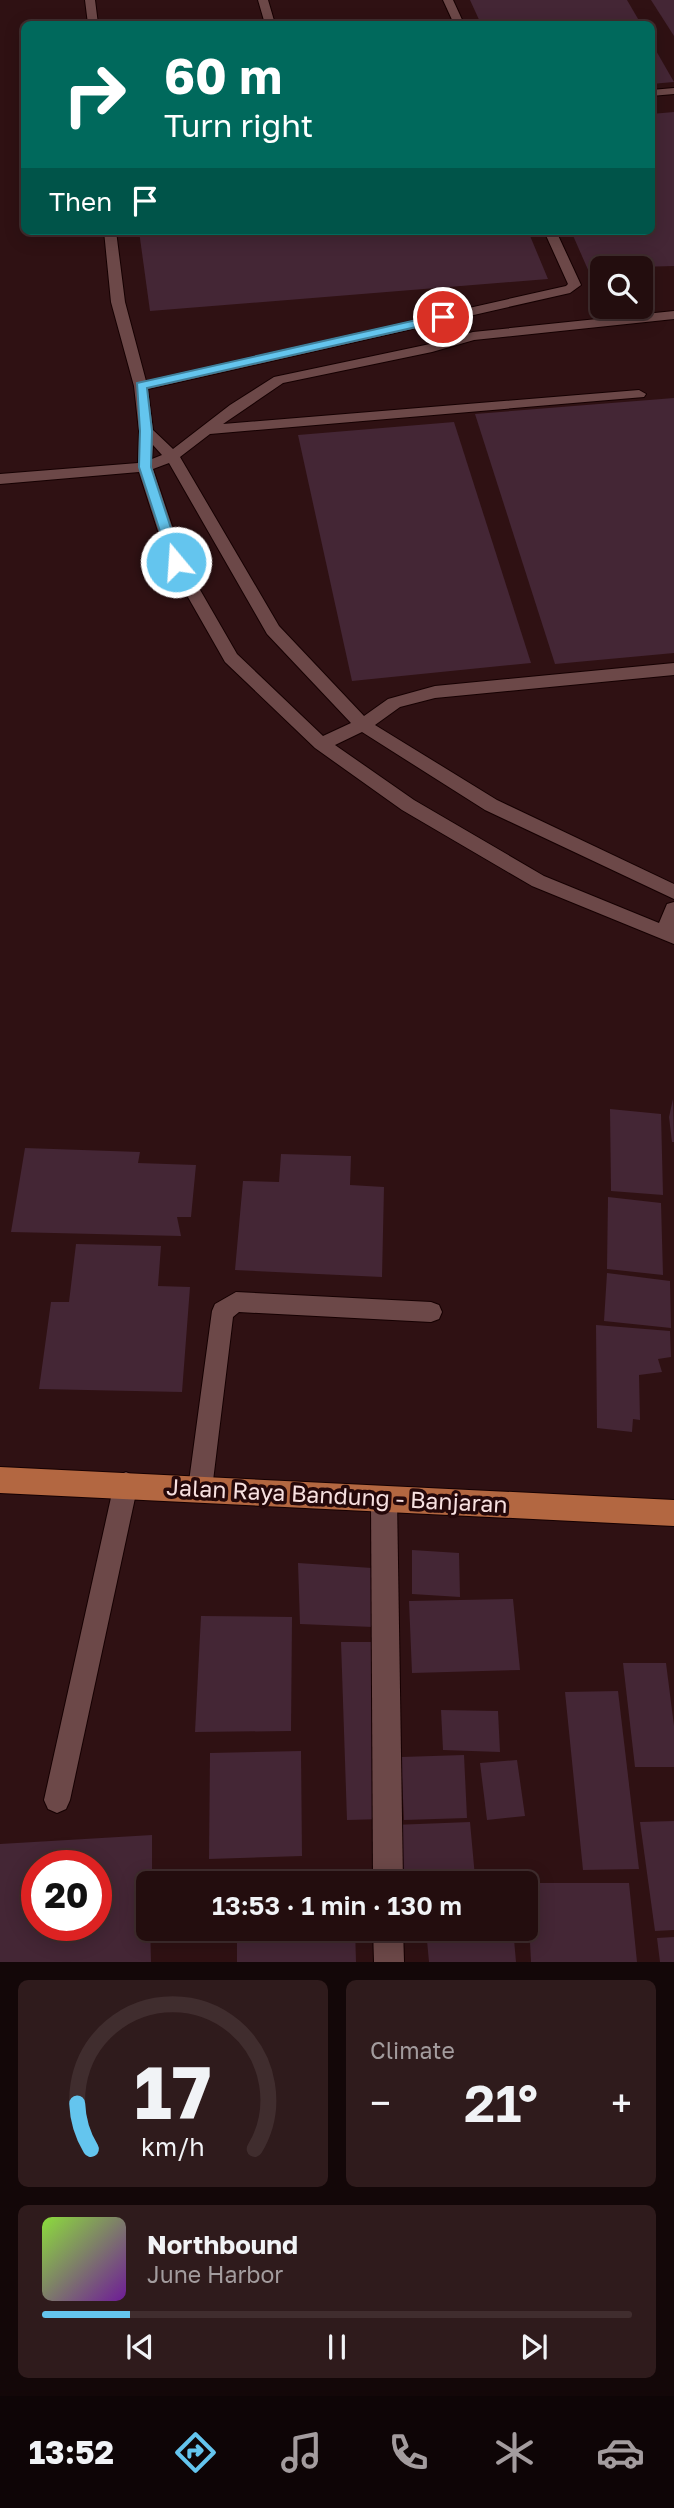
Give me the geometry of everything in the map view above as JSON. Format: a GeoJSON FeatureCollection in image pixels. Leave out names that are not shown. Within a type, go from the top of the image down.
{"type":"FeatureCollection","features":[{"type":"Feature","properties":{"kind":"main road","name":"Jalan Raya Bandung - Banjaran"},"geometry":{"type":"LineString","coordinates":[[0,1480],[126,1484],[674,1513]]}},
{"type":"Feature","properties":{"kind":"street"},"geometry":{"type":"LineString","coordinates":[[384,1499],[388,1871]]}},
{"type":"Feature","properties":{"kind":"street"},"geometry":{"type":"LineString","coordinates":[[388,1941],[388,1962]]}},
{"type":"Feature","properties":{"kind":"lane"},"geometry":{"type":"LineString","coordinates":[[90,0],[93,21]]}},
{"type":"Feature","properties":{"kind":"lane"},"geometry":{"type":"LineString","coordinates":[[263,0],[269,21]]}},
{"type":"Feature","properties":{"kind":"lane"},"geometry":{"type":"LineString","coordinates":[[448,0],[458,21]]}},
{"type":"Feature","properties":{"kind":"lane"},"geometry":{"type":"LineString","coordinates":[[655,93],[674,91]]}},
{"type":"Feature","properties":{"kind":"lane"},"geometry":{"type":"LineString","coordinates":[[110,235],[118,302],[141,386],[146,431],[145,467],[176,562],[230,659],[321,744],[408,805],[538,881],[669,936],[674,909]]}},
{"type":"Feature","properties":{"kind":"lane"},"geometry":{"type":"LineString","coordinates":[[141,386],[570,289],[575,285],[552,235]]}},
{"type":"Feature","properties":{"kind":"lane"},"geometry":{"type":"LineString","coordinates":[[0,479],[145,467],[172,456],[204,430],[279,380],[432,348],[473,336],[674,315]]}},
{"type":"Feature","properties":{"kind":"lane"},"geometry":{"type":"LineString","coordinates":[[204,430],[639,394]]}},
{"type":"Feature","properties":{"kind":"lane"},"geometry":{"type":"LineString","coordinates":[[146,431],[172,456],[273,630],[363,725],[491,805],[674,892]]}},
{"type":"Feature","properties":{"kind":"lane"},"geometry":{"type":"LineString","coordinates":[[321,744],[363,725],[394,703],[435,692],[674,669]]}},
{"type":"Feature","properties":{"kind":"lane"},"geometry":{"type":"LineString","coordinates":[[200,1489],[223,1311],[236,1302],[432,1312]]}},
{"type":"Feature","properties":{"kind":"lane"},"geometry":{"type":"LineString","coordinates":[[57,1800],[126,1484]]}},
{"type":"Feature","properties":{"kind":"building"},"geometry":{"type":"Polygon","coordinates":[[[470,0],[627,0],[639,21],[480,21],[470,0]]]}},
{"type":"Feature","properties":{"kind":"building"},"geometry":{"type":"Polygon","coordinates":[[[651,0],[674,0],[674,36],[651,0]]]}},
{"type":"Feature","properties":{"kind":"building"},"geometry":{"type":"Polygon","coordinates":[[[655,49],[674,82],[655,84],[655,49]]]}},
{"type":"Feature","properties":{"kind":"building"},"geometry":{"type":"Polygon","coordinates":[[[674,112],[674,266],[653,267],[653,256],[590,256],[589,272],[573,235],[655,235],[655,114],[674,112]]]}},
{"type":"Feature","properties":{"kind":"building"},"geometry":{"type":"Polygon","coordinates":[[[140,235],[530,235],[548,279],[150,311],[140,235]]]}},
{"type":"Feature","properties":{"kind":"building"},"geometry":{"type":"Polygon","coordinates":[[[674,398],[674,653],[555,664],[475,414],[674,398]]]}},
{"type":"Feature","properties":{"kind":"building"},"geometry":{"type":"Polygon","coordinates":[[[454,422],[531,663],[352,681],[298,435],[454,422]]]}},
{"type":"Feature","properties":{"kind":"building"},"geometry":{"type":"Polygon","coordinates":[[[673,1099],[674,1142],[672,1142],[669,1117],[673,1099]]]}},
{"type":"Feature","properties":{"kind":"building"},"geometry":{"type":"Polygon","coordinates":[[[610,1109],[661,1114],[663,1195],[611,1191],[610,1109]]]}},
{"type":"Feature","properties":{"kind":"building"},"geometry":{"type":"Polygon","coordinates":[[[25,1148],[140,1152],[138,1163],[196,1165],[191,1217],[177,1217],[181,1236],[11,1232],[25,1148]]]}},
{"type":"Feature","properties":{"kind":"building"},"geometry":{"type":"Polygon","coordinates":[[[281,1154],[351,1156],[350,1185],[384,1187],[382,1277],[235,1270],[243,1181],[279,1182],[281,1154]]]}},
{"type":"Feature","properties":{"kind":"building"},"geometry":{"type":"Polygon","coordinates":[[[608,1197],[661,1203],[663,1275],[607,1269],[608,1197]]]}},
{"type":"Feature","properties":{"kind":"building"},"geometry":{"type":"Polygon","coordinates":[[[76,1244],[161,1246],[158,1286],[190,1287],[182,1392],[39,1389],[51,1302],[69,1302],[76,1244]]]}},
{"type":"Feature","properties":{"kind":"building"},"geometry":{"type":"Polygon","coordinates":[[[607,1273],[670,1281],[671,1328],[604,1321],[607,1273]]]}},
{"type":"Feature","properties":{"kind":"building"},"geometry":{"type":"Polygon","coordinates":[[[596,1325],[670,1331],[671,1357],[658,1359],[662,1372],[639,1375],[640,1420],[633,1419],[632,1432],[597,1428],[596,1325]]]}},
{"type":"Feature","properties":{"kind":"building"},"geometry":{"type":"Polygon","coordinates":[[[412,1550],[459,1553],[460,1597],[412,1594],[412,1550]]]}},
{"type":"Feature","properties":{"kind":"building"},"geometry":{"type":"Polygon","coordinates":[[[298,1563],[372,1568],[373,1627],[300,1624],[298,1563]]]}},
{"type":"Feature","properties":{"kind":"building"},"geometry":{"type":"Polygon","coordinates":[[[513,1599],[520,1670],[412,1673],[409,1601],[513,1599]]]}},
{"type":"Feature","properties":{"kind":"building"},"geometry":{"type":"Polygon","coordinates":[[[201,1616],[292,1617],[291,1731],[195,1732],[201,1616]]]}},
{"type":"Feature","properties":{"kind":"building"},"geometry":{"type":"Polygon","coordinates":[[[341,1642],[376,1642],[383,1819],[347,1820],[341,1642]]]}},
{"type":"Feature","properties":{"kind":"building"},"geometry":{"type":"Polygon","coordinates":[[[623,1663],[666,1663],[674,1726],[674,1767],[635,1767],[623,1663]]]}},
{"type":"Feature","properties":{"kind":"building"},"geometry":{"type":"Polygon","coordinates":[[[618,1691],[639,1869],[583,1870],[565,1692],[618,1691]]]}},
{"type":"Feature","properties":{"kind":"building"},"geometry":{"type":"Polygon","coordinates":[[[441,1710],[498,1711],[500,1752],[443,1750],[441,1710]]]}},
{"type":"Feature","properties":{"kind":"building"},"geometry":{"type":"Polygon","coordinates":[[[301,1751],[302,1856],[209,1859],[210,1753],[301,1751]]]}},
{"type":"Feature","properties":{"kind":"building"},"geometry":{"type":"Polygon","coordinates":[[[464,1755],[467,1818],[404,1820],[401,1757],[464,1755]]]}},
{"type":"Feature","properties":{"kind":"building"},"geometry":{"type":"Polygon","coordinates":[[[517,1760],[525,1816],[487,1820],[480,1763],[517,1760]]]}},
{"type":"Feature","properties":{"kind":"building"},"geometry":{"type":"Polygon","coordinates":[[[674,1821],[674,1930],[655,1931],[640,1822],[674,1821]]]}},
{"type":"Feature","properties":{"kind":"building"},"geometry":{"type":"Polygon","coordinates":[[[470,1822],[474,1871],[395,1871],[393,1825],[470,1822]]]}},
{"type":"Feature","properties":{"kind":"building"},"geometry":{"type":"Polygon","coordinates":[[[152,1835],[152,1871],[136,1871],[136,1941],[150,1941],[151,1962],[0,1962],[0,1844],[152,1835]]]}},
{"type":"Feature","properties":{"kind":"building"},"geometry":{"type":"Polygon","coordinates":[[[538,1883],[629,1883],[637,1962],[531,1962],[530,1941],[538,1941],[538,1883]]]}},
{"type":"Feature","properties":{"kind":"building"},"geometry":{"type":"Polygon","coordinates":[[[674,1937],[674,1962],[660,1962],[657,1938],[674,1937]]]}},
{"type":"Feature","properties":{"kind":"building"},"geometry":{"type":"Polygon","coordinates":[[[237,1941],[355,1941],[356,1962],[237,1962],[237,1941]]]}},
{"type":"Feature","properties":{"kind":"building"},"geometry":{"type":"Polygon","coordinates":[[[427,1941],[514,1941],[516,1962],[429,1962],[427,1941]]]}},
{"type":"Feature","properties":{"kind":"route"},"geometry":{"type":"LineString","coordinates":[[176,562],[145,467],[146,431],[141,386],[443,317]]}}]}
